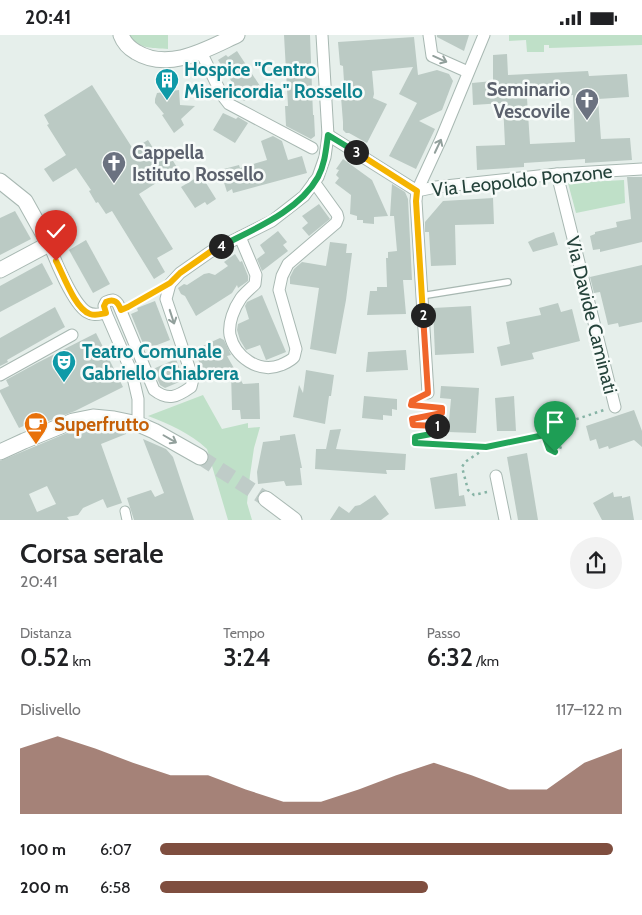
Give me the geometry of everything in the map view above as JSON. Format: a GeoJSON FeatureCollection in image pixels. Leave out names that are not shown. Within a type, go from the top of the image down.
{"type":"FeatureCollection","features":[{"type":"Feature","properties":{"kind":"street"},"geometry":{"type":"LineString","coordinates":[[121,35],[123,41],[130,49],[141,55],[156,59],[188,57],[237,35]]}},
{"type":"Feature","properties":{"kind":"street"},"geometry":{"type":"LineString","coordinates":[[138,424],[138,399],[132,373],[104,306],[110,299],[118,304],[154,390],[160,394],[174,397],[191,387],[192,379],[166,299],[170,283],[180,273],[210,252],[272,221],[304,196],[318,177],[326,157],[328,135],[322,35]]}},
{"type":"Feature","properties":{"kind":"street"},"geometry":{"type":"LineString","coordinates":[[429,35],[432,55],[468,72]]}},
{"type":"Feature","properties":{"kind":"street"},"geometry":{"type":"LineString","coordinates":[[428,393],[421,296],[417,191],[441,139],[484,35]]}},
{"type":"Feature","properties":{"kind":"street"},"geometry":{"type":"LineString","coordinates":[[209,46],[222,95],[229,104],[312,147]]}},
{"type":"Feature","properties":{"kind":"street","name":"Via Leopoldo Ponzone"},"geometry":{"type":"LineString","coordinates":[[328,135],[417,191],[436,187],[557,174],[642,169]]}},
{"type":"Feature","properties":{"kind":"street","name":"Via Davide Caminati"},"geometry":{"type":"LineString","coordinates":[[557,174],[615,407]]}},
{"type":"Feature","properties":{"kind":"street"},"geometry":{"type":"LineString","coordinates":[[0,181],[26,201],[49,244],[68,286],[80,306],[89,314],[106,313]]}},
{"type":"Feature","properties":{"kind":"street"},"geometry":{"type":"LineString","coordinates":[[240,237],[256,275],[255,285],[241,298],[235,309],[230,323],[230,335],[235,348],[244,359],[266,368],[277,367],[294,357],[296,349],[279,290],[282,275],[288,264],[336,223],[338,218],[314,182]]}},
{"type":"Feature","properties":{"kind":"street"},"geometry":{"type":"LineString","coordinates":[[0,270],[49,244]]}},
{"type":"Feature","properties":{"kind":"street"},"geometry":{"type":"LineString","coordinates":[[0,375],[72,335]]}},
{"type":"Feature","properties":{"kind":"street"},"geometry":{"type":"LineString","coordinates":[[0,451],[73,421],[93,417],[138,424],[200,457]]}},
{"type":"Feature","properties":{"kind":"street"},"geometry":{"type":"LineString","coordinates":[[496,476],[505,520]]}},
{"type":"Feature","properties":{"kind":"street"},"geometry":{"type":"LineString","coordinates":[[266,499],[294,520]]}},
{"type":"Feature","properties":{"kind":"lane"},"geometry":{"type":"LineString","coordinates":[[421,296],[508,282]]}},
{"type":"Feature","properties":{"kind":"path"},"geometry":{"type":"LineString","coordinates":[[121,310],[170,283]]}},
{"type":"Feature","properties":{"kind":"path"},"geometry":{"type":"LineString","coordinates":[[428,393],[412,401],[411,405],[442,408],[442,413],[412,419],[413,425],[442,426],[442,432],[415,437],[415,443],[486,447]]}},
{"type":"Feature","properties":{"kind":"path","name":"Via Davide Caminati"},"geometry":{"type":"LineString","coordinates":[[498,490],[474,495],[468,490],[462,467],[465,462],[486,447],[544,435],[549,449],[555,452],[560,449],[562,443],[556,426],[615,407]]}},
{"type":"Feature","properties":{"kind":"green space"},"geometry":{"type":"Polygon","coordinates":[[[129,35],[168,35],[168,49],[141,45],[132,40],[129,35]]]}},
{"type":"Feature","properties":{"kind":"green space"},"geometry":{"type":"Polygon","coordinates":[[[509,35],[642,35],[642,45],[549,48],[549,45],[544,45],[544,52],[527,52],[526,40],[509,41],[509,35]]]}},
{"type":"Feature","properties":{"kind":"green space"},"geometry":{"type":"Polygon","coordinates":[[[624,180],[625,203],[576,213],[568,183],[624,180]]]}},
{"type":"Feature","properties":{"kind":"green space"},"geometry":{"type":"Polygon","coordinates":[[[203,395],[222,429],[248,423],[248,428],[260,427],[254,448],[247,503],[252,520],[228,520],[207,449],[186,434],[148,416],[203,395]]]}},
{"type":"Feature","properties":{"kind":"building"},"geometry":{"type":"Polygon","coordinates":[[[284,35],[310,35],[315,136],[311,139],[286,126],[285,106],[288,106],[284,35]]]}},
{"type":"Feature","properties":{"kind":"building"},"geometry":{"type":"Polygon","coordinates":[[[437,35],[469,35],[464,51],[437,37],[437,35]]]}},
{"type":"Feature","properties":{"kind":"building"},"geometry":{"type":"Polygon","coordinates":[[[414,37],[418,75],[437,70],[449,74],[453,81],[442,110],[419,121],[435,129],[416,169],[389,156],[417,103],[399,94],[413,67],[372,71],[373,98],[387,104],[367,143],[343,130],[341,97],[345,97],[343,66],[340,65],[338,42],[414,37]]]}},
{"type":"Feature","properties":{"kind":"building"},"geometry":{"type":"Polygon","coordinates":[[[237,51],[262,89],[244,101],[218,60],[226,55],[228,57],[237,51]]]}},
{"type":"Feature","properties":{"kind":"building","name":"Seminario Vescovile"},"geometry":{"type":"Polygon","coordinates":[[[507,54],[508,75],[588,71],[589,76],[627,74],[629,97],[598,99],[601,139],[630,138],[632,160],[585,163],[585,159],[524,163],[524,167],[477,170],[476,146],[505,145],[503,103],[473,105],[472,83],[493,81],[493,55],[507,54]],[[573,95],[527,98],[530,144],[575,142],[573,95]]]}},
{"type":"Feature","properties":{"kind":"building"},"geometry":{"type":"Polygon","coordinates":[[[92,85],[133,149],[148,140],[158,156],[167,151],[178,169],[139,194],[173,249],[157,258],[165,272],[154,279],[112,211],[106,214],[98,202],[96,203],[89,191],[91,190],[76,168],[53,182],[44,169],[66,155],[47,125],[49,124],[44,115],[92,85]]]}},
{"type":"Feature","properties":{"kind":"building"},"geometry":{"type":"Polygon","coordinates":[[[179,90],[180,105],[195,106],[181,119],[184,125],[174,133],[162,115],[164,114],[155,103],[155,99],[157,93],[179,90]]]}},
{"type":"Feature","properties":{"kind":"building"},"geometry":{"type":"Polygon","coordinates":[[[223,113],[236,119],[238,117],[248,123],[235,143],[213,130],[223,113]]]}},
{"type":"Feature","properties":{"kind":"building"},"geometry":{"type":"Polygon","coordinates":[[[273,136],[282,141],[288,160],[302,156],[307,173],[233,193],[232,189],[227,192],[220,170],[239,165],[240,168],[267,160],[261,141],[273,136]]]}},
{"type":"Feature","properties":{"kind":"building"},"geometry":{"type":"Polygon","coordinates":[[[343,159],[372,180],[388,216],[374,217],[374,224],[363,223],[363,220],[357,220],[357,216],[350,214],[351,195],[335,183],[339,178],[336,175],[339,170],[336,169],[343,159]]]}},
{"type":"Feature","properties":{"kind":"building"},"geometry":{"type":"Polygon","coordinates":[[[201,175],[216,199],[207,205],[205,202],[195,208],[181,187],[201,175]]]}},
{"type":"Feature","properties":{"kind":"building"},"geometry":{"type":"Polygon","coordinates":[[[627,177],[642,177],[642,242],[600,252],[600,249],[593,250],[590,236],[595,234],[595,232],[617,227],[616,222],[631,219],[627,177]]]}},
{"type":"Feature","properties":{"kind":"building"},"geometry":{"type":"Polygon","coordinates":[[[392,184],[405,192],[408,199],[412,280],[403,280],[406,314],[367,315],[370,291],[377,291],[377,287],[387,287],[386,258],[388,258],[388,252],[397,251],[394,216],[390,216],[392,184]]]}},
{"type":"Feature","properties":{"kind":"building"},"geometry":{"type":"Polygon","coordinates":[[[493,198],[494,224],[455,225],[456,265],[431,266],[429,232],[425,232],[425,222],[443,201],[493,198]]]}},
{"type":"Feature","properties":{"kind":"building"},"geometry":{"type":"Polygon","coordinates":[[[319,204],[330,219],[309,236],[302,228],[308,223],[302,216],[319,204]]]}},
{"type":"Feature","properties":{"kind":"building"},"geometry":{"type":"Polygon","coordinates":[[[15,211],[31,239],[0,255],[0,218],[15,211]]]}},
{"type":"Feature","properties":{"kind":"building"},"geometry":{"type":"Polygon","coordinates":[[[278,231],[287,242],[283,245],[288,251],[262,271],[257,259],[265,253],[260,245],[278,231]]]}},
{"type":"Feature","properties":{"kind":"building"},"geometry":{"type":"Polygon","coordinates":[[[554,232],[558,245],[533,252],[528,242],[554,232]]]}},
{"type":"Feature","properties":{"kind":"building"},"geometry":{"type":"Polygon","coordinates":[[[86,240],[110,284],[93,293],[69,250],[86,240]]]}},
{"type":"Feature","properties":{"kind":"building"},"geometry":{"type":"Polygon","coordinates":[[[330,242],[347,244],[346,253],[352,253],[336,354],[310,349],[319,288],[290,284],[290,277],[294,269],[302,262],[326,266],[330,242]]]}},
{"type":"Feature","properties":{"kind":"building"},"geometry":{"type":"Polygon","coordinates":[[[235,254],[240,262],[242,261],[248,281],[238,288],[237,285],[232,293],[196,316],[185,296],[181,294],[178,288],[184,284],[187,285],[204,274],[215,275],[228,266],[224,262],[235,254]]]}},
{"type":"Feature","properties":{"kind":"building"},"geometry":{"type":"Polygon","coordinates":[[[42,263],[53,284],[0,312],[0,286],[42,263]]]}},
{"type":"Feature","properties":{"kind":"building"},"geometry":{"type":"Polygon","coordinates":[[[642,265],[642,322],[619,327],[618,323],[608,325],[600,292],[594,293],[590,277],[642,265]]]}},
{"type":"Feature","properties":{"kind":"building"},"geometry":{"type":"Polygon","coordinates":[[[262,295],[286,352],[266,360],[260,345],[246,350],[237,330],[238,324],[249,319],[245,306],[247,302],[262,295]]]}},
{"type":"Feature","properties":{"kind":"building"},"geometry":{"type":"Polygon","coordinates":[[[155,301],[170,340],[152,347],[150,343],[144,346],[131,314],[138,311],[137,308],[155,301]]]}},
{"type":"Feature","properties":{"kind":"building"},"geometry":{"type":"Polygon","coordinates":[[[558,303],[561,312],[572,309],[580,341],[532,353],[534,359],[501,366],[497,347],[510,344],[506,322],[541,315],[539,308],[558,303]]]}},
{"type":"Feature","properties":{"kind":"building"},"geometry":{"type":"Polygon","coordinates":[[[471,306],[474,353],[435,355],[433,308],[471,306]]]}},
{"type":"Feature","properties":{"kind":"building"},"geometry":{"type":"Polygon","coordinates":[[[55,307],[65,327],[7,360],[8,362],[0,366],[0,338],[55,307]]]}},
{"type":"Feature","properties":{"kind":"building","name":"Teatro Comunale Gabriello Chiabrera"},"geometry":{"type":"Polygon","coordinates":[[[96,333],[123,387],[75,411],[30,428],[28,424],[19,428],[0,392],[0,390],[9,386],[6,380],[96,333]]]}},
{"type":"Feature","properties":{"kind":"building"},"geometry":{"type":"Polygon","coordinates":[[[220,338],[224,340],[231,355],[227,356],[243,384],[259,383],[260,419],[241,419],[240,410],[232,410],[231,372],[204,382],[196,349],[220,338]]]}},
{"type":"Feature","properties":{"kind":"building"},"geometry":{"type":"Polygon","coordinates":[[[406,350],[408,370],[366,372],[368,352],[406,350]]]}},
{"type":"Feature","properties":{"kind":"building"},"geometry":{"type":"Polygon","coordinates":[[[176,359],[184,380],[165,388],[160,385],[153,369],[176,359]]]}},
{"type":"Feature","properties":{"kind":"building"},"geometry":{"type":"Polygon","coordinates":[[[306,370],[334,375],[325,424],[293,417],[299,385],[303,393],[306,370]]]}},
{"type":"Feature","properties":{"kind":"building"},"geometry":{"type":"Polygon","coordinates":[[[441,386],[479,388],[476,433],[448,432],[451,399],[440,398],[441,386]]]}},
{"type":"Feature","properties":{"kind":"building"},"geometry":{"type":"Polygon","coordinates":[[[364,396],[397,399],[397,410],[392,409],[392,416],[383,415],[383,420],[362,418],[364,396]]]}},
{"type":"Feature","properties":{"kind":"building"},"geometry":{"type":"Polygon","coordinates":[[[514,396],[516,431],[497,431],[495,398],[514,396]]]}},
{"type":"Feature","properties":{"kind":"building"},"geometry":{"type":"Polygon","coordinates":[[[634,410],[642,431],[642,447],[634,440],[609,449],[608,446],[599,449],[596,439],[590,441],[586,426],[634,410]]]}},
{"type":"Feature","properties":{"kind":"building"},"geometry":{"type":"Polygon","coordinates":[[[107,428],[107,433],[126,431],[126,434],[101,444],[122,503],[107,508],[103,499],[83,508],[78,515],[67,517],[69,520],[0,520],[0,461],[67,433],[107,428]],[[47,486],[29,494],[37,512],[56,504],[47,486]]]}},
{"type":"Feature","properties":{"kind":"building"},"geometry":{"type":"Polygon","coordinates":[[[341,429],[336,449],[406,454],[405,470],[386,470],[387,474],[315,469],[316,449],[326,449],[330,430],[341,429]]]}},
{"type":"Feature","properties":{"kind":"building"},"geometry":{"type":"Polygon","coordinates":[[[295,434],[302,468],[300,468],[302,485],[286,486],[284,481],[258,484],[257,472],[263,442],[280,440],[280,436],[295,434]]]}},
{"type":"Feature","properties":{"kind":"building"},"geometry":{"type":"Polygon","coordinates":[[[143,439],[166,449],[173,457],[194,520],[134,520],[127,498],[151,490],[155,497],[164,493],[143,439]]]}},
{"type":"Feature","properties":{"kind":"building"},"geometry":{"type":"Polygon","coordinates":[[[527,453],[538,520],[518,520],[507,457],[527,453]]]}},
{"type":"Feature","properties":{"kind":"building"},"geometry":{"type":"Polygon","coordinates":[[[457,473],[459,496],[464,495],[466,506],[435,509],[430,478],[457,473]]]}},
{"type":"Feature","properties":{"kind":"building"},"geometry":{"type":"Polygon","coordinates":[[[613,492],[614,497],[630,496],[634,520],[602,520],[593,503],[613,492]]]}},
{"type":"Feature","properties":{"kind":"building"},"geometry":{"type":"Polygon","coordinates":[[[375,495],[389,514],[381,520],[330,520],[339,506],[349,513],[355,506],[360,505],[375,495]]]}},
{"type":"Feature","properties":{"kind":"tunnel"},"geometry":{"type":"LineString","coordinates":[[200,457],[266,499]]}},
{"type":"Feature","properties":{"kind":"place","name":"Hospice \"Centro Misericordia\" Rossello"},"geometry":{"type":"Point","coordinates":[167,101]}},
{"type":"Feature","properties":{"kind":"place","name":"Seminario Vescovile"},"geometry":{"type":"Point","coordinates":[587,121]}},
{"type":"Feature","properties":{"kind":"place","name":"Cappella Istituto Rossello"},"geometry":{"type":"Point","coordinates":[114,184]}},
{"type":"Feature","properties":{"kind":"place","name":"Teatro Comunale Gabriello Chiabrera"},"geometry":{"type":"Point","coordinates":[64,383]}},
{"type":"Feature","properties":{"kind":"place","name":"Superfrutto"},"geometry":{"type":"Point","coordinates":[36,445]}},
{"type":"Feature","properties":{"kind":"route"},"geometry":{"type":"LineString","coordinates":[[56,261],[73,295],[84,311],[96,315],[106,313],[104,306],[110,299],[118,304],[121,310],[128,307],[170,283],[180,273],[210,252],[272,221],[304,196],[318,177],[326,157],[328,135],[417,191],[421,296],[428,393],[412,401],[411,405],[442,408],[442,413],[412,419],[413,425],[442,426],[442,432],[415,437],[415,443],[486,447],[544,435],[549,449],[555,452]]}}]}
